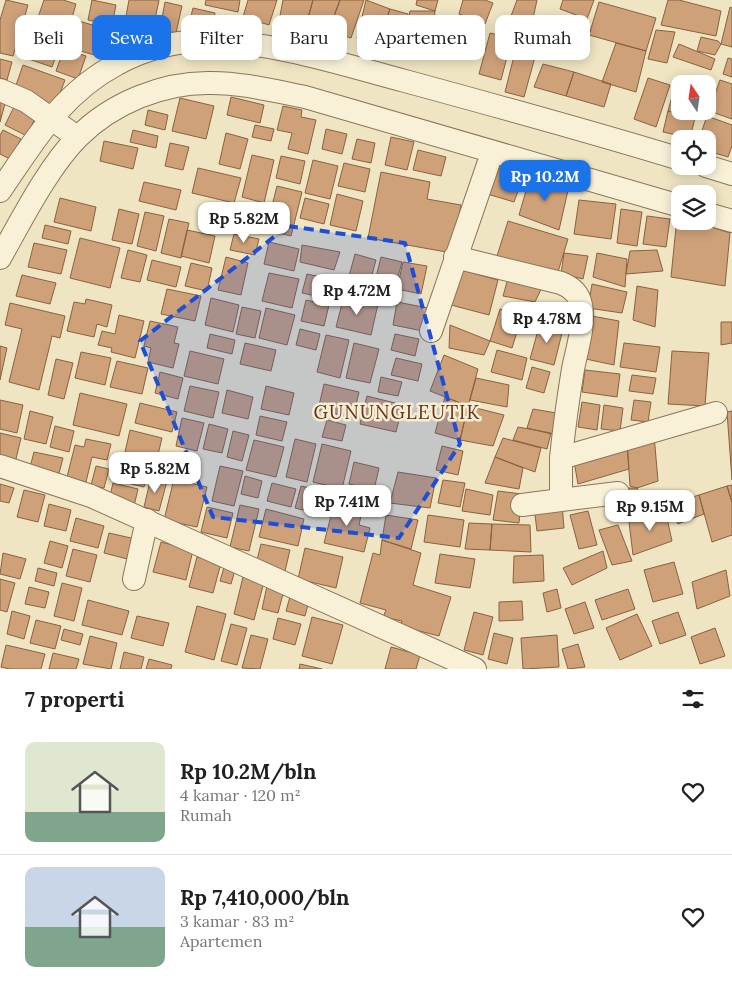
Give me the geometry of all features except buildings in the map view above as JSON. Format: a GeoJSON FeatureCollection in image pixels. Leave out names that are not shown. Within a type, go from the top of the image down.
{"type":"FeatureCollection","features":[{"type":"Feature","properties":{"kind":"street"},"geometry":{"type":"LineString","coordinates":[[0,191],[52,119],[81,87],[118,62],[171,44],[206,41],[239,42],[272,47],[574,127],[671,155]]}},
{"type":"Feature","properties":{"kind":"street"},"geometry":{"type":"LineString","coordinates":[[0,258],[50,174],[76,136],[115,109],[132,100],[159,90],[186,84],[212,83],[252,87],[305,97],[492,153],[671,203]]}},
{"type":"Feature","properties":{"kind":"street"},"geometry":{"type":"LineString","coordinates":[[0,90],[26,102],[76,136]]}},
{"type":"Feature","properties":{"kind":"street"},"geometry":{"type":"LineString","coordinates":[[431,331],[492,153]]}},
{"type":"Feature","properties":{"kind":"street"},"geometry":{"type":"LineString","coordinates":[[716,169],[732,174]]}},
{"type":"Feature","properties":{"kind":"street"},"geometry":{"type":"LineString","coordinates":[[716,216],[732,221]]}},
{"type":"Feature","properties":{"kind":"street"},"geometry":{"type":"LineString","coordinates":[[455,257],[561,283],[572,288],[577,295],[581,305],[581,322],[566,412],[561,458],[561,500]]}},
{"type":"Feature","properties":{"kind":"street"},"geometry":{"type":"LineString","coordinates":[[561,458],[716,413]]}},
{"type":"Feature","properties":{"kind":"street"},"geometry":{"type":"LineString","coordinates":[[0,466],[91,496],[475,669]]}},
{"type":"Feature","properties":{"kind":"street"},"geometry":{"type":"LineString","coordinates":[[522,505],[618,493]]}},
{"type":"Feature","properties":{"kind":"street"},"geometry":{"type":"LineString","coordinates":[[134,579],[147,520]]}},
{"type":"Feature","properties":{"kind":"highlighted area"},"geometry":{"type":"Polygon","coordinates":[[[288,226],[405,243],[460,444],[399,538],[213,517],[140,341],[288,226]]]}},
{"type":"Feature","properties":{"kind":"district","name":"GUNUNGLEUTIK"},"geometry":{"type":"Point","coordinates":[397,412]}}]}
